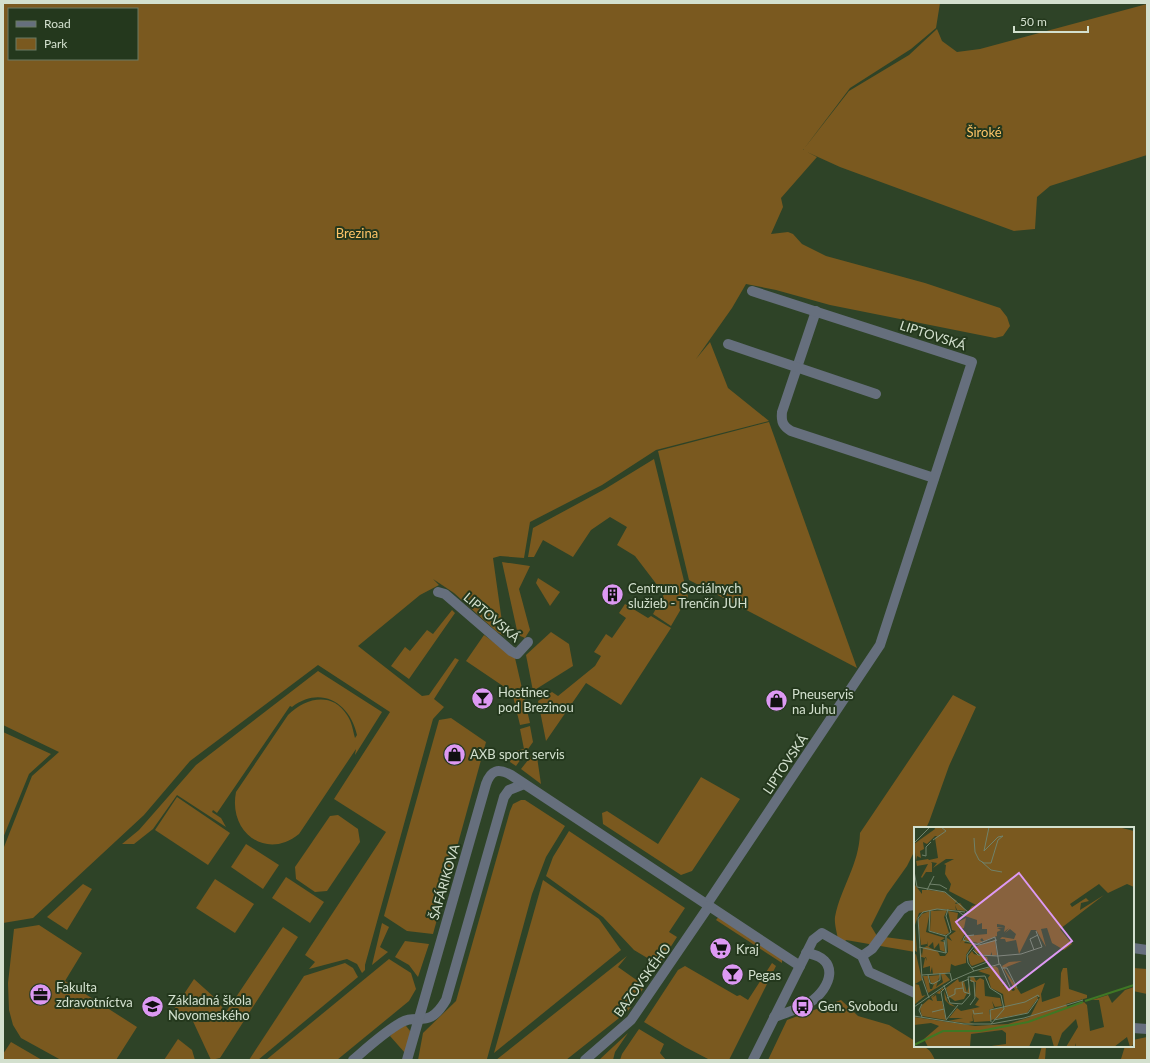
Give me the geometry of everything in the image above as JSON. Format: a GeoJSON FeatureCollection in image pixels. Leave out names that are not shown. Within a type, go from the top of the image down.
{"type":"FeatureCollection","features":[{"type":"Feature","properties":{"kind":"street","name":"LIPTOVSKÁ"},"geometry":{"type":"LineString","coordinates":[[708,905],[880,645],[972,362],[752,291]]}},
{"type":"Feature","properties":{"kind":"street"},"geometry":{"type":"LineString","coordinates":[[816,311],[782,412],[781,419],[785,428],[934,478]]}},
{"type":"Feature","properties":{"kind":"street"},"geometry":{"type":"LineString","coordinates":[[728,344],[876,394]]}},
{"type":"Feature","properties":{"kind":"street","name":"LIPTOVSKÁ"},"geometry":{"type":"LineString","coordinates":[[438,592],[444,594],[511,651],[517,654],[528,642]]}},
{"type":"Feature","properties":{"kind":"street","name":"ŠAFÁRIKOVA"},"geometry":{"type":"LineString","coordinates":[[417,1019],[486,784],[493,773],[503,771],[524,784]]}},
{"type":"Feature","properties":{"kind":"street"},"geometry":{"type":"LineString","coordinates":[[353,1060],[398,1024],[409,1019],[427,1019],[437,1014],[446,1000],[504,797],[509,790],[524,784],[800,966]]}},
{"type":"Feature","properties":{"kind":"street","name":"BAZOVSKÉHO"},"geometry":{"type":"LineString","coordinates":[[585,1060],[631,1020],[708,905]]}},
{"type":"Feature","properties":{"kind":"street"},"geometry":{"type":"LineString","coordinates":[[862,956],[872,949],[901,910],[907,906],[914,905]]}},
{"type":"Feature","properties":{"kind":"street"},"geometry":{"type":"LineString","coordinates":[[753,1060],[813,940],[822,933],[862,956],[869,972],[914,993]]}},
{"type":"Feature","properties":{"kind":"street"},"geometry":{"type":"LineString","coordinates":[[1134,948],[1147,950]]}},
{"type":"Feature","properties":{"kind":"street"},"geometry":{"type":"LineString","coordinates":[[774,1017],[809,1003],[821,992],[825,984],[829,970],[827,962],[817,954],[806,953]]}},
{"type":"Feature","properties":{"kind":"street"},"geometry":{"type":"LineString","coordinates":[[407,1060],[417,1019]]}},
{"type":"Feature","properties":{"kind":"street"},"geometry":{"type":"LineString","coordinates":[[1134,1028],[1147,1029]]}},
{"type":"Feature","properties":{"kind":"green space","name":"Brezina"},"geometry":{"type":"Polygon","coordinates":[[[3,3],[940,3],[936,28],[911,49],[850,88],[803,150],[849,91],[909,55],[937,29],[942,41],[957,52],[980,49],[1147,4],[1147,155],[1050,186],[1037,197],[1035,229],[1014,231],[840,167],[807,152],[817,157],[781,198],[783,207],[771,234],[788,232],[793,234],[802,244],[826,256],[925,283],[1000,308],[1007,317],[1010,326],[1003,336],[995,338],[830,305],[776,290],[746,284],[732,308],[696,359],[710,342],[728,388],[769,421],[656,450],[602,485],[530,522],[524,558],[500,556],[493,558],[504,636],[497,632],[454,593],[433,579],[439,585],[420,595],[358,646],[422,696],[429,695],[455,658],[459,660],[434,699],[444,707],[433,719],[365,965],[365,970],[362,973],[357,964],[347,959],[309,969],[315,962],[305,955],[386,832],[334,799],[390,712],[318,665],[190,761],[144,815],[33,918],[3,923],[4,847],[32,776],[59,752],[3,725],[3,3]]]}},
{"type":"Feature","properties":{"kind":"green space"},"geometry":{"type":"Polygon","coordinates":[[[769,422],[857,668],[689,580],[658,451],[769,422]]]}},
{"type":"Feature","properties":{"kind":"green space"},"geometry":{"type":"Polygon","coordinates":[[[654,459],[688,597],[671,626],[653,614],[664,594],[635,556],[617,545],[627,527],[610,517],[591,530],[573,557],[543,540],[534,557],[528,557],[533,528],[605,489],[654,459]]]}},
{"type":"Feature","properties":{"kind":"green space"},"geometry":{"type":"Polygon","coordinates":[[[502,562],[530,566],[519,589],[530,630],[525,638],[518,635],[502,562]]]}},
{"type":"Feature","properties":{"kind":"green space"},"geometry":{"type":"Polygon","coordinates":[[[538,578],[560,592],[550,606],[536,583],[538,578]]]}},
{"type":"Feature","properties":{"kind":"green space"},"geometry":{"type":"Polygon","coordinates":[[[625,604],[648,618],[651,616],[671,628],[621,705],[586,683],[546,741],[538,701],[552,692],[558,696],[595,666],[601,656],[594,652],[606,634],[612,638],[626,618],[619,613],[625,604]]]}},
{"type":"Feature","properties":{"kind":"green space"},"geometry":{"type":"Polygon","coordinates":[[[452,610],[455,613],[409,679],[391,666],[405,647],[410,651],[427,630],[433,634],[452,610]]]}},
{"type":"Feature","properties":{"kind":"green space"},"geometry":{"type":"Polygon","coordinates":[[[551,632],[569,644],[573,666],[533,691],[526,655],[551,632]]]}},
{"type":"Feature","properties":{"kind":"green space"},"geometry":{"type":"Polygon","coordinates":[[[484,635],[515,658],[530,723],[520,725],[512,692],[466,661],[484,635]]]}},
{"type":"Feature","properties":{"kind":"green space"},"geometry":{"type":"Polygon","coordinates":[[[318,671],[382,712],[355,755],[356,749],[299,834],[286,842],[274,844],[262,843],[252,838],[244,830],[238,819],[235,806],[236,792],[288,715],[302,704],[318,700],[334,702],[341,707],[349,718],[355,738],[357,735],[348,714],[341,706],[333,701],[323,698],[313,698],[292,707],[290,706],[217,813],[213,810],[212,812],[221,818],[226,827],[177,795],[153,829],[134,844],[122,844],[139,830],[196,765],[318,671]]]}},
{"type":"Feature","properties":{"kind":"green space"},"geometry":{"type":"Polygon","coordinates":[[[953,695],[976,707],[949,766],[929,822],[926,827],[914,827],[914,852],[907,866],[887,894],[871,926],[877,936],[914,941],[914,952],[846,940],[843,944],[839,945],[835,917],[841,896],[857,855],[860,833],[953,695]]]}},
{"type":"Feature","properties":{"kind":"green space"},"geometry":{"type":"Polygon","coordinates":[[[451,718],[486,742],[433,934],[407,931],[384,916],[439,720],[451,718]]]}},
{"type":"Feature","properties":{"kind":"green space"},"geometry":{"type":"Polygon","coordinates":[[[530,726],[533,742],[516,766],[510,762],[514,752],[524,749],[520,729],[530,726]]]}},
{"type":"Feature","properties":{"kind":"green space"},"geometry":{"type":"Polygon","coordinates":[[[3,732],[51,754],[29,774],[3,838],[3,732]]]}},
{"type":"Feature","properties":{"kind":"green space"},"geometry":{"type":"Polygon","coordinates":[[[536,750],[541,784],[521,769],[536,750]]]}},
{"type":"Feature","properties":{"kind":"green space"},"geometry":{"type":"Polygon","coordinates":[[[701,777],[740,799],[692,871],[681,875],[603,824],[602,813],[607,811],[658,844],[701,777]]]}},
{"type":"Feature","properties":{"kind":"green space"},"geometry":{"type":"Polygon","coordinates":[[[177,797],[230,833],[208,865],[155,830],[177,797]]]}},
{"type":"Feature","properties":{"kind":"green space"},"geometry":{"type":"Polygon","coordinates":[[[521,800],[525,800],[565,826],[546,857],[532,894],[487,1059],[418,1060],[423,1033],[456,1001],[510,811],[513,804],[521,800]]]}},
{"type":"Feature","properties":{"kind":"green space"},"geometry":{"type":"Polygon","coordinates":[[[338,815],[358,829],[360,842],[327,891],[315,892],[296,879],[295,867],[330,816],[338,815]]]}},
{"type":"Feature","properties":{"kind":"green space"},"geometry":{"type":"Polygon","coordinates":[[[569,831],[685,908],[669,932],[677,937],[659,965],[634,950],[603,917],[546,876],[553,857],[569,831]]]}},
{"type":"Feature","properties":{"kind":"green space"},"geometry":{"type":"Polygon","coordinates":[[[246,844],[279,865],[263,889],[231,867],[246,844]]]}},
{"type":"Feature","properties":{"kind":"green space"},"geometry":{"type":"Polygon","coordinates":[[[286,877],[324,902],[310,923],[272,898],[286,877]]]}},
{"type":"Feature","properties":{"kind":"green space"},"geometry":{"type":"Polygon","coordinates":[[[215,879],[254,904],[235,933],[196,908],[215,879]]]}},
{"type":"Feature","properties":{"kind":"green space"},"geometry":{"type":"Polygon","coordinates":[[[543,880],[599,919],[621,950],[494,1053],[543,880]]]}},
{"type":"Feature","properties":{"kind":"green space"},"geometry":{"type":"Polygon","coordinates":[[[83,884],[92,889],[67,930],[47,917],[83,884]]]}},
{"type":"Feature","properties":{"kind":"green space"},"geometry":{"type":"Polygon","coordinates":[[[720,915],[782,958],[782,963],[716,920],[720,915]]]}},
{"type":"Feature","properties":{"kind":"green space"},"geometry":{"type":"Polygon","coordinates":[[[382,923],[389,927],[380,947],[388,952],[372,965],[382,923]]]}},
{"type":"Feature","properties":{"kind":"green space"},"geometry":{"type":"Polygon","coordinates":[[[39,925],[82,953],[65,981],[137,1027],[116,1060],[61,1060],[21,1038],[13,1025],[9,1010],[8,983],[14,929],[39,925]]]}},
{"type":"Feature","properties":{"kind":"green space"},"geometry":{"type":"Polygon","coordinates":[[[283,927],[298,937],[220,1058],[211,1060],[191,1017],[170,1015],[194,979],[214,997],[226,1012],[283,927]]]}},
{"type":"Feature","properties":{"kind":"green space"},"geometry":{"type":"Polygon","coordinates":[[[405,941],[429,944],[418,977],[409,965],[395,957],[405,941]]]}},
{"type":"Feature","properties":{"kind":"green space"},"geometry":{"type":"Polygon","coordinates":[[[627,956],[618,967],[645,986],[628,1011],[566,1060],[496,1060],[627,956]]]}},
{"type":"Feature","properties":{"kind":"green space"},"geometry":{"type":"Polygon","coordinates":[[[389,959],[411,973],[416,989],[409,1001],[337,1060],[266,1060],[389,959]]]}},
{"type":"Feature","properties":{"kind":"green space"},"geometry":{"type":"Polygon","coordinates":[[[345,963],[353,968],[358,977],[258,1060],[249,1060],[304,976],[345,963]]]}},
{"type":"Feature","properties":{"kind":"green space"},"geometry":{"type":"Polygon","coordinates":[[[772,963],[776,966],[729,1060],[710,1060],[685,1047],[644,1022],[678,970],[685,966],[737,996],[740,995],[748,1000],[772,963]]]}},
{"type":"Feature","properties":{"kind":"green space"},"geometry":{"type":"Polygon","coordinates":[[[1134,968],[1147,969],[1147,994],[1134,991],[1134,968]]]}},
{"type":"Feature","properties":{"kind":"green space"},"geometry":{"type":"Polygon","coordinates":[[[841,1000],[858,1016],[889,1025],[914,1040],[914,1047],[928,1049],[935,1060],[768,1060],[787,1020],[841,1000]]]}},
{"type":"Feature","properties":{"kind":"green space"},"geometry":{"type":"Polygon","coordinates":[[[400,1026],[406,1026],[411,1032],[405,1053],[390,1036],[400,1026]]]}},
{"type":"Feature","properties":{"kind":"green space"},"geometry":{"type":"Polygon","coordinates":[[[639,1029],[664,1044],[660,1053],[666,1060],[620,1060],[622,1054],[639,1029]]]}},
{"type":"Feature","properties":{"kind":"green space"},"geometry":{"type":"Polygon","coordinates":[[[628,1033],[615,1052],[613,1060],[599,1060],[628,1033]]]}},
{"type":"Feature","properties":{"kind":"green space"},"geometry":{"type":"Polygon","coordinates":[[[1147,1037],[1147,1060],[1118,1060],[1121,1059],[1125,1047],[1134,1047],[1134,1040],[1147,1037]]]}},
{"type":"Feature","properties":{"kind":"green space"},"geometry":{"type":"Polygon","coordinates":[[[178,1039],[192,1050],[195,1060],[164,1060],[178,1039]]]}},
{"type":"Feature","properties":{"kind":"green space"},"geometry":{"type":"Polygon","coordinates":[[[11,1042],[42,1060],[3,1060],[3,1054],[11,1042]]]}},
{"type":"Feature","properties":{"kind":"green space"},"geometry":{"type":"Polygon","coordinates":[[[1042,1047],[1046,1047],[1045,1060],[1038,1060],[1042,1047]]]}},
{"type":"Feature","properties":{"kind":"place","name":"Centrum Sociálnych služieb - Trenčín JUH"},"geometry":{"type":"Point","coordinates":[612,595]}},
{"type":"Feature","properties":{"kind":"place","name":"Hostinec pod Brezinou"},"geometry":{"type":"Point","coordinates":[483,699]}},
{"type":"Feature","properties":{"kind":"place","name":"Pneuservis na Juhu"},"geometry":{"type":"Point","coordinates":[777,701]}},
{"type":"Feature","properties":{"kind":"place","name":"AXB sport servis"},"geometry":{"type":"Point","coordinates":[455,754]}},
{"type":"Feature","properties":{"kind":"place","name":"Kraj"},"geometry":{"type":"Point","coordinates":[720,949]}},
{"type":"Feature","properties":{"kind":"place","name":"Pegas"},"geometry":{"type":"Point","coordinates":[732,975]}},
{"type":"Feature","properties":{"kind":"place","name":"Fakulta zdravotníctva"},"geometry":{"type":"Point","coordinates":[40,994]}},
{"type":"Feature","properties":{"kind":"place","name":"Gen. Svobodu"},"geometry":{"type":"Point","coordinates":[802,1006]}},
{"type":"Feature","properties":{"kind":"place","name":"Základná škola Novomeského"},"geometry":{"type":"Point","coordinates":[153,1007]}},
{"type":"Feature","properties":{"kind":"park label","name":"Široké"},"geometry":{"type":"Point","coordinates":[984,132]}}]}
